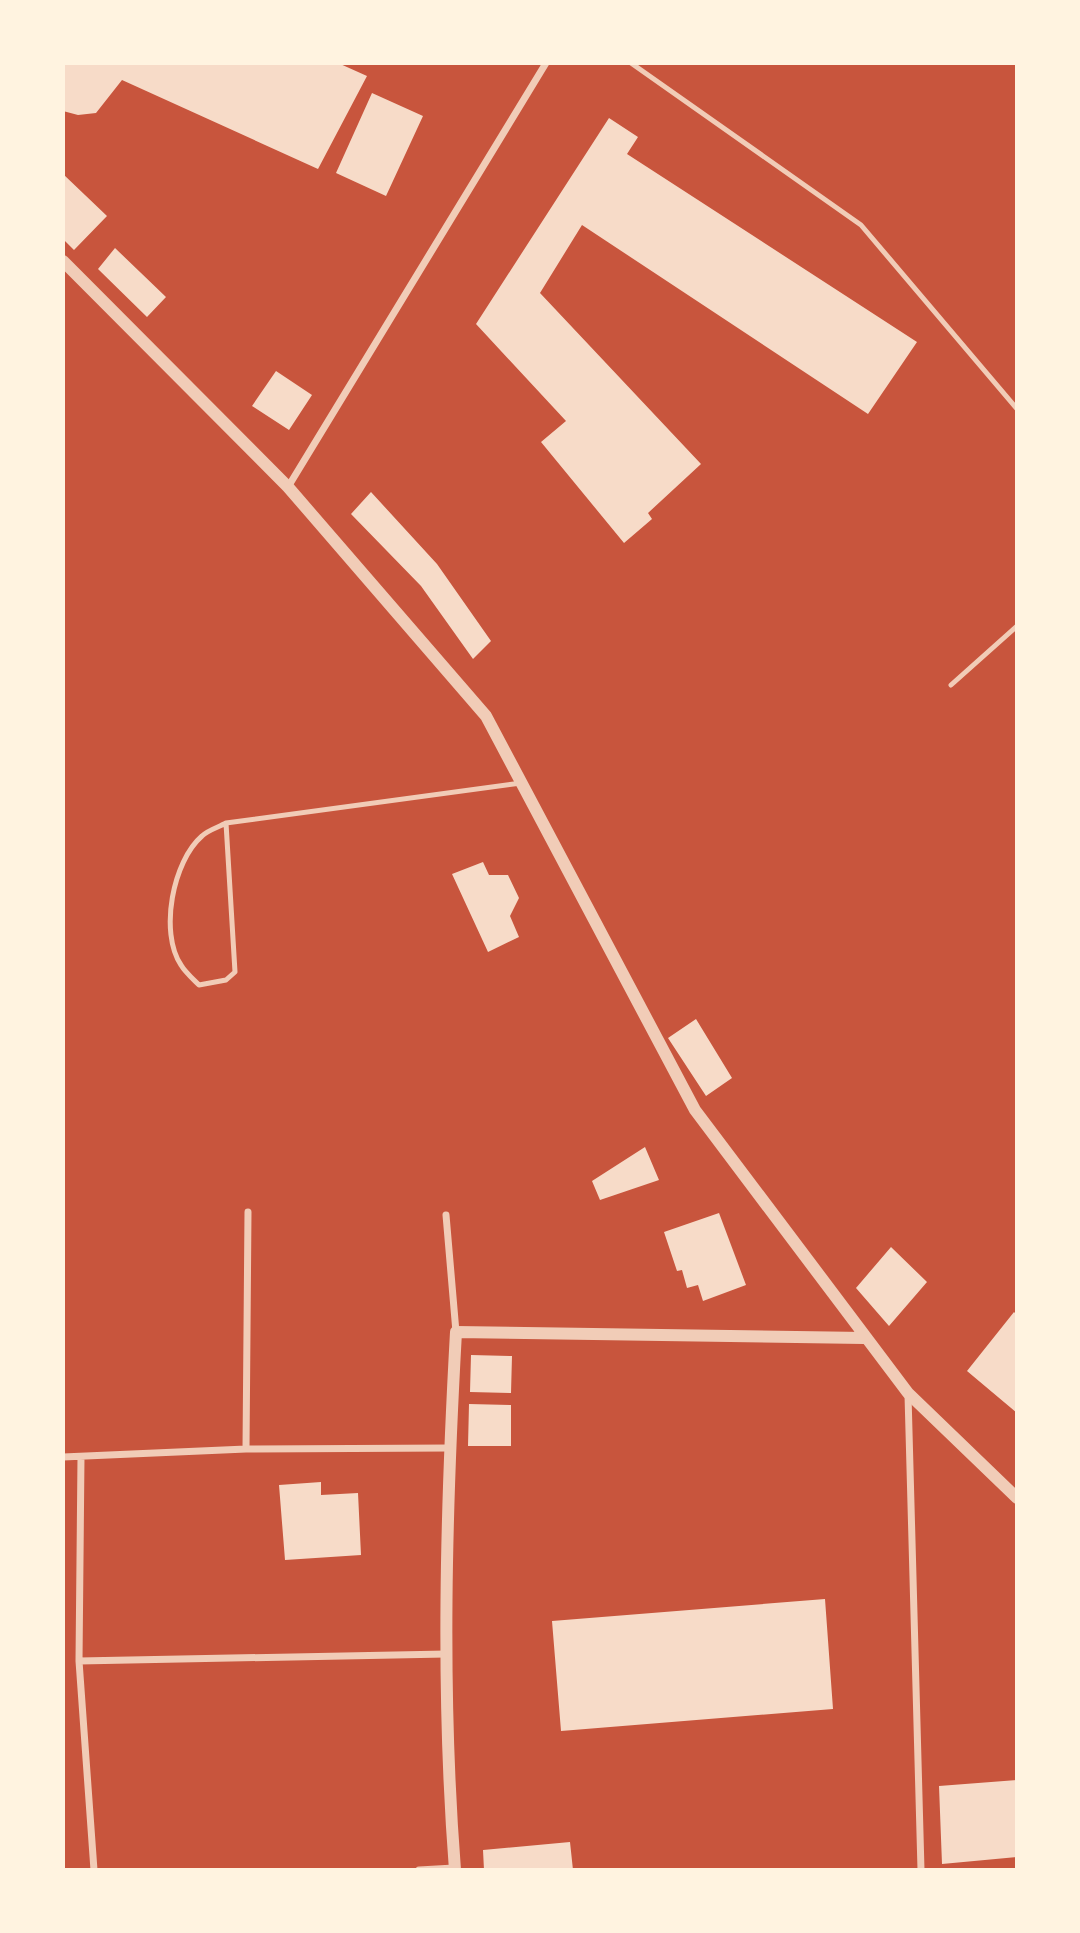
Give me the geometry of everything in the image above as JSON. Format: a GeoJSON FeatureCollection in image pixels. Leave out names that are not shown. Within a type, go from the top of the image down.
{"type":"FeatureCollection","features":[{"type":"Feature","properties":{"kind":"street"},"geometry":{"type":"LineString","coordinates":[[288,488],[546,63]]}},
{"type":"Feature","properties":{"kind":"street"},"geometry":{"type":"LineString","coordinates":[[63,261],[288,488],[485,716],[695,1111],[908,1394],[1017,1498]]}},
{"type":"Feature","properties":{"kind":"street"},"geometry":{"type":"LineString","coordinates":[[246,1449],[248,1212]]}},
{"type":"Feature","properties":{"kind":"street"},"geometry":{"type":"LineString","coordinates":[[419,1870],[455,1869],[446,1654],[450,1448],[456,1332],[446,1215]]}},
{"type":"Feature","properties":{"kind":"street"},"geometry":{"type":"LineString","coordinates":[[456,1332],[864,1338]]}},
{"type":"Feature","properties":{"kind":"street"},"geometry":{"type":"LineString","coordinates":[[908,1394],[921,1870]]}},
{"type":"Feature","properties":{"kind":"street"},"geometry":{"type":"LineString","coordinates":[[63,1457],[246,1449],[450,1448]]}},
{"type":"Feature","properties":{"kind":"street"},"geometry":{"type":"LineString","coordinates":[[81,1457],[79,1661],[94,1870]]}},
{"type":"Feature","properties":{"kind":"street"},"geometry":{"type":"LineString","coordinates":[[79,1661],[446,1654]]}},
{"type":"Feature","properties":{"kind":"lane"},"geometry":{"type":"LineString","coordinates":[[631,63],[861,225],[1017,409]]}},
{"type":"Feature","properties":{"kind":"lane"},"geometry":{"type":"LineString","coordinates":[[951,685],[1017,626]]}},
{"type":"Feature","properties":{"kind":"lane"},"geometry":{"type":"LineString","coordinates":[[226,823],[235,972],[226,980],[199,985],[179,963],[171,937],[171,900],[181,865],[202,835],[226,823],[521,783]]}},
{"type":"Feature","properties":{"kind":"building"},"geometry":{"type":"Polygon","coordinates":[[[67,63],[338,63],[367,76],[318,169],[122,80],[96,113],[78,115],[63,111],[63,67],[67,63]]]}},
{"type":"Feature","properties":{"kind":"building"},"geometry":{"type":"Polygon","coordinates":[[[372,93],[423,116],[386,196],[336,173],[372,93]]]}},
{"type":"Feature","properties":{"kind":"building"},"geometry":{"type":"Polygon","coordinates":[[[609,118],[638,137],[627,154],[917,342],[868,414],[582,225],[540,293],[701,464],[648,513],[652,519],[624,543],[541,442],[566,421],[476,324],[609,118]]]}},
{"type":"Feature","properties":{"kind":"building"},"geometry":{"type":"Polygon","coordinates":[[[63,174],[107,216],[74,250],[63,239],[63,174]]]}},
{"type":"Feature","properties":{"kind":"building"},"geometry":{"type":"Polygon","coordinates":[[[115,248],[166,297],[147,317],[98,269],[115,248]]]}},
{"type":"Feature","properties":{"kind":"building"},"geometry":{"type":"Polygon","coordinates":[[[276,371],[312,395],[289,430],[252,406],[276,371]]]}},
{"type":"Feature","properties":{"kind":"building"},"geometry":{"type":"Polygon","coordinates":[[[371,492],[437,564],[491,641],[473,659],[421,586],[351,514],[371,492]]]}},
{"type":"Feature","properties":{"kind":"building"},"geometry":{"type":"Polygon","coordinates":[[[483,862],[489,875],[508,875],[519,898],[510,916],[519,937],[488,952],[452,874],[483,862]]]}},
{"type":"Feature","properties":{"kind":"building"},"geometry":{"type":"Polygon","coordinates":[[[696,1019],[732,1078],[706,1096],[668,1038],[696,1019]]]}},
{"type":"Feature","properties":{"kind":"building"},"geometry":{"type":"Polygon","coordinates":[[[645,1147],[659,1180],[600,1200],[592,1181],[645,1147]]]}},
{"type":"Feature","properties":{"kind":"building"},"geometry":{"type":"Polygon","coordinates":[[[719,1213],[746,1285],[703,1301],[698,1285],[687,1288],[682,1270],[677,1271],[664,1232],[719,1213]]]}},
{"type":"Feature","properties":{"kind":"building"},"geometry":{"type":"Polygon","coordinates":[[[891,1247],[927,1282],[889,1326],[856,1288],[891,1247]]]}},
{"type":"Feature","properties":{"kind":"building"},"geometry":{"type":"Polygon","coordinates":[[[1014,1312],[1017,1315],[1017,1413],[967,1371],[1014,1312]]]}},
{"type":"Feature","properties":{"kind":"building"},"geometry":{"type":"Polygon","coordinates":[[[471,1355],[512,1356],[511,1393],[470,1392],[471,1355]]]}},
{"type":"Feature","properties":{"kind":"building"},"geometry":{"type":"Polygon","coordinates":[[[469,1404],[511,1405],[511,1446],[468,1446],[469,1404]]]}},
{"type":"Feature","properties":{"kind":"building"},"geometry":{"type":"Polygon","coordinates":[[[321,1482],[321,1495],[358,1493],[361,1555],[285,1560],[279,1485],[321,1482]]]}},
{"type":"Feature","properties":{"kind":"building"},"geometry":{"type":"Polygon","coordinates":[[[825,1599],[833,1709],[561,1731],[552,1621],[825,1599]]]}},
{"type":"Feature","properties":{"kind":"building"},"geometry":{"type":"Polygon","coordinates":[[[1017,1780],[1017,1857],[942,1864],[939,1786],[1017,1780]]]}},
{"type":"Feature","properties":{"kind":"building"},"geometry":{"type":"Polygon","coordinates":[[[570,1842],[573,1870],[484,1870],[483,1850],[570,1842]]]}}]}
